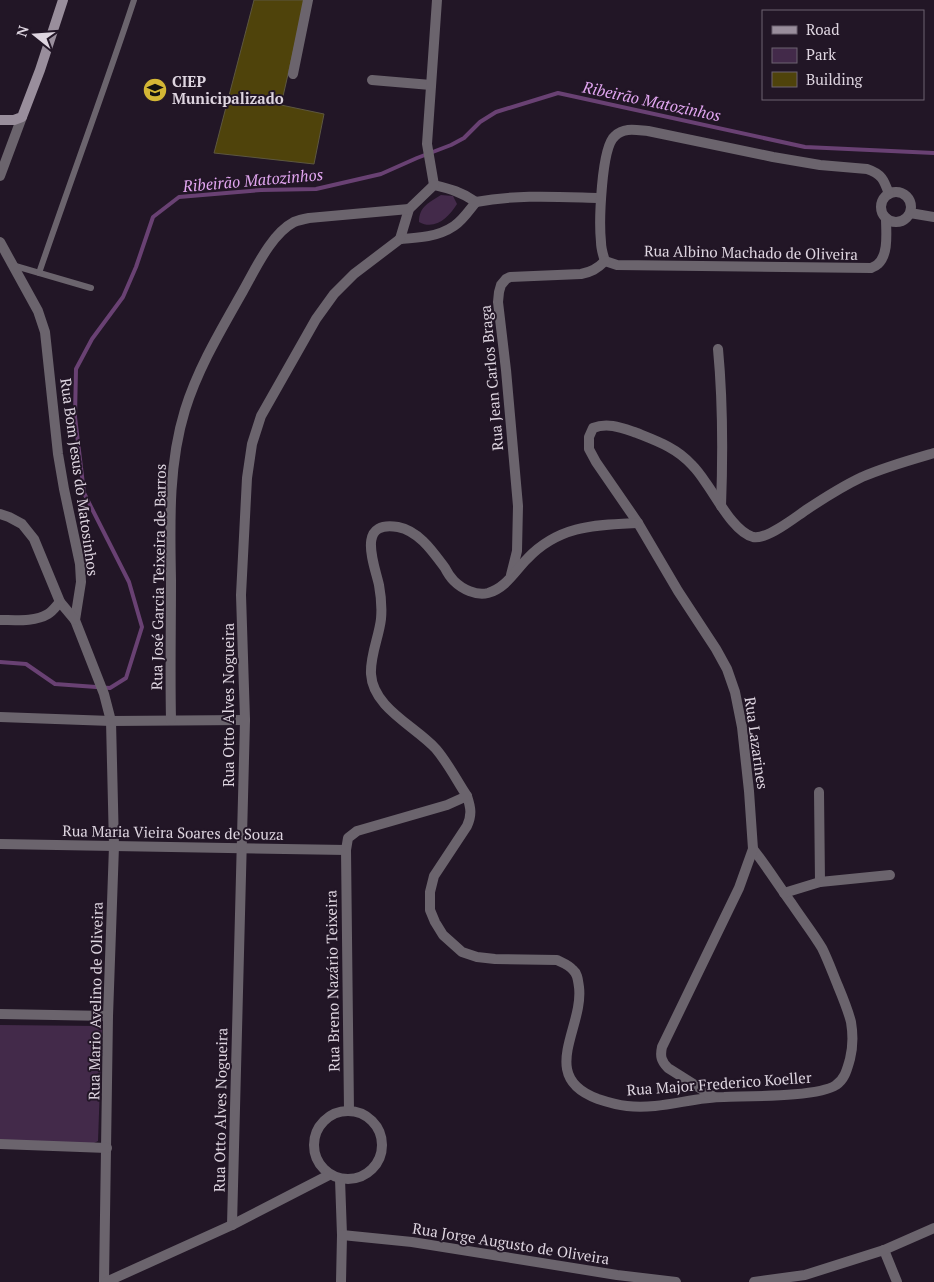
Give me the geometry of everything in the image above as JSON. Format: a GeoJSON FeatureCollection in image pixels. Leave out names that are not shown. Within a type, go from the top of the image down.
{"type":"FeatureCollection","features":[{"type":"Feature","properties":{"kind":"main road"},"geometry":{"type":"LineString","coordinates":[[0,120],[14,120],[22,117],[63,0]]}},
{"type":"Feature","properties":{"kind":"street"},"geometry":{"type":"LineString","coordinates":[[293,74],[308,0]]}},
{"type":"Feature","properties":{"kind":"street"},"geometry":{"type":"LineString","coordinates":[[434,185],[427,144],[438,0]]}},
{"type":"Feature","properties":{"kind":"street"},"geometry":{"type":"LineString","coordinates":[[372,80],[431,85]]}},
{"type":"Feature","properties":{"kind":"street"},"geometry":{"type":"LineString","coordinates":[[0,176],[22,117]]}},
{"type":"Feature","properties":{"kind":"street"},"geometry":{"type":"LineString","coordinates":[[604,261],[601,243],[602,198],[606,157],[612,138],[624,131],[648,131],[788,160],[867,169],[876,172],[881,177],[889,194]]}},
{"type":"Feature","properties":{"kind":"street"},"geometry":{"type":"LineString","coordinates":[[434,185],[466,194],[476,202]]}},
{"type":"Feature","properties":{"kind":"street"},"geometry":{"type":"LineString","coordinates":[[434,185],[409,209],[400,239],[436,235],[455,225],[476,202],[500,198],[528,197],[602,198]]}},
{"type":"Feature","properties":{"kind":"street"},"geometry":{"type":"LineString","coordinates":[[898,192],[906,196],[911,204],[910,213],[908,217],[899,222],[886,218],[883,214],[883,201],[889,194],[898,192]]}},
{"type":"Feature","properties":{"kind":"street","name":"Rua José Garcia Teixeira de Barros"},"geometry":{"type":"LineString","coordinates":[[171,720],[170,546],[173,478],[176,444],[197,378],[217,336],[265,253],[280,233],[294,222],[309,218],[409,209]]}},
{"type":"Feature","properties":{"kind":"street"},"geometry":{"type":"LineString","coordinates":[[910,213],[934,217]]}},
{"type":"Feature","properties":{"kind":"street","name":"Rua Albino Machado de Oliveira"},"geometry":{"type":"LineString","coordinates":[[604,261],[617,265],[871,268],[878,264],[884,254],[886,218]]}},
{"type":"Feature","properties":{"kind":"street","name":"Rua Otto Alves Nogueira"},"geometry":{"type":"LineString","coordinates":[[232,1225],[245,720],[242,595],[246,478],[252,444],[261,416],[316,319],[334,294],[354,274],[400,239]]}},
{"type":"Feature","properties":{"kind":"street","name":"Rua Bom Jesus do Matosinhos"},"geometry":{"type":"LineString","coordinates":[[0,242],[38,311],[45,332],[58,454],[80,564],[81,582],[75,620]]}},
{"type":"Feature","properties":{"kind":"street","name":"Rua Jean Carlos Braga"},"geometry":{"type":"LineString","coordinates":[[510,579],[517,551],[518,506],[500,318],[499,292],[501,285],[510,276],[581,274],[591,272],[604,261]]}},
{"type":"Feature","properties":{"kind":"street"},"geometry":{"type":"LineString","coordinates":[[718,349],[723,425],[721,507]]}},
{"type":"Feature","properties":{"kind":"street","name":"Rua Lazarines"},"geometry":{"type":"LineString","coordinates":[[714,1096],[668,1068],[663,1063],[660,1054],[739,888],[753,849],[743,736],[735,692],[727,670],[716,649],[678,591],[638,524],[596,462],[589,449],[589,438],[593,428],[600,425],[611,425],[660,442],[676,451],[706,481],[721,507],[743,532],[759,537],[768,534],[861,478],[894,465],[934,453]]}},
{"type":"Feature","properties":{"kind":"street"},"geometry":{"type":"LineString","coordinates":[[0,514],[22,524],[34,539],[60,602],[75,620],[104,694],[111,721]]}},
{"type":"Feature","properties":{"kind":"street"},"geometry":{"type":"LineString","coordinates":[[346,850],[348,838],[357,831],[447,805],[467,796],[436,749],[392,711],[380,699],[373,688],[371,674],[372,657],[382,613],[379,586],[370,547],[374,533],[379,529],[388,527],[398,527],[410,531],[422,540],[453,580],[475,593],[487,593],[510,579],[528,557],[547,542],[566,532],[604,524],[638,524]]}},
{"type":"Feature","properties":{"kind":"street"},"geometry":{"type":"LineString","coordinates":[[0,620],[42,617],[50,613],[60,602]]}},
{"type":"Feature","properties":{"kind":"street"},"geometry":{"type":"LineString","coordinates":[[0,717],[111,721],[245,720]]}},
{"type":"Feature","properties":{"kind":"street","name":"Rua Mario Avelino de Oliveira"},"geometry":{"type":"LineString","coordinates":[[105,1282],[108,1016],[114,846],[111,721]]}},
{"type":"Feature","properties":{"kind":"street"},"geometry":{"type":"LineString","coordinates":[[820,792],[820,882]]}},
{"type":"Feature","properties":{"kind":"street","name":"Rua Major Frederico Koeller"},"geometry":{"type":"LineString","coordinates":[[467,796],[471,807],[471,818],[434,876],[430,892],[430,910],[435,922],[443,936],[462,952],[477,957],[494,959],[557,960],[574,970],[578,978],[580,991],[567,1052],[570,1079],[583,1092],[616,1104],[640,1106],[714,1096],[773,1095],[825,1090],[843,1080],[848,1067],[852,1041],[851,1022],[846,1006],[822,950],[753,849]]}},
{"type":"Feature","properties":{"kind":"street","name":"Rua Maria Vieira Soares de Souza"},"geometry":{"type":"LineString","coordinates":[[0,844],[346,850]]}},
{"type":"Feature","properties":{"kind":"street","name":"Rua Breno Nazário Teixeira"},"geometry":{"type":"LineString","coordinates":[[346,850],[349,1111]]}},
{"type":"Feature","properties":{"kind":"street"},"geometry":{"type":"LineString","coordinates":[[784,893],[820,882],[890,876]]}},
{"type":"Feature","properties":{"kind":"street"},"geometry":{"type":"LineString","coordinates":[[0,1014],[108,1016]]}},
{"type":"Feature","properties":{"kind":"street"},"geometry":{"type":"LineString","coordinates":[[349,1111],[360,1113],[370,1119],[377,1128],[381,1138],[382,1150],[372,1170],[351,1180],[329,1175],[315,1158],[313,1146],[315,1135],[320,1125],[328,1117],[338,1112],[349,1111]]}},
{"type":"Feature","properties":{"kind":"street"},"geometry":{"type":"LineString","coordinates":[[0,1144],[107,1148]]}},
{"type":"Feature","properties":{"kind":"street"},"geometry":{"type":"LineString","coordinates":[[105,1282],[232,1225],[329,1175]]}},
{"type":"Feature","properties":{"kind":"street"},"geometry":{"type":"LineString","coordinates":[[340,1179],[341,1282]]}},
{"type":"Feature","properties":{"kind":"street"},"geometry":{"type":"LineString","coordinates":[[754,1282],[805,1275],[884,1250],[934,1228]]}},
{"type":"Feature","properties":{"kind":"street","name":"Rua Jorge Augusto de Oliveira"},"geometry":{"type":"LineString","coordinates":[[342,1235],[446,1247],[616,1279],[676,1282]]}},
{"type":"Feature","properties":{"kind":"street"},"geometry":{"type":"LineString","coordinates":[[884,1250],[897,1282]]}},
{"type":"Feature","properties":{"kind":"lane"},"geometry":{"type":"LineString","coordinates":[[38,273],[134,0]]}},
{"type":"Feature","properties":{"kind":"lane"},"geometry":{"type":"LineString","coordinates":[[12,265],[91,288]]}},
{"type":"Feature","properties":{"kind":"green space"},"geometry":{"type":"Polygon","coordinates":[[[441,195],[453,196],[457,204],[450,214],[436,224],[431,225],[419,222],[423,208],[441,195]]]}},
{"type":"Feature","properties":{"kind":"green space"},"geometry":{"type":"Polygon","coordinates":[[[0,1025],[98,1026],[102,1030],[98,1141],[92,1144],[0,1142],[0,1025]]]}},
{"type":"Feature","properties":{"kind":"building"},"geometry":{"type":"Polygon","coordinates":[[[254,0],[305,0],[281,105],[324,114],[314,164],[214,153],[254,0]]]}},
{"type":"Feature","properties":{"kind":"waterway","name":"Ribeirão Matozinhos"},"geometry":{"type":"LineString","coordinates":[[0,662],[26,664],[55,684],[110,688],[126,678],[142,627],[129,582],[84,493],[75,417],[76,369],[92,339],[123,297],[136,267],[153,217],[179,197],[261,190],[316,189],[381,174],[464,138],[480,122],[496,112],[558,93],[805,147],[934,153]]}},
{"type":"Feature","properties":{"kind":"place","name":"CIEP Municipalizado"},"geometry":{"type":"Point","coordinates":[155,90]}}]}
